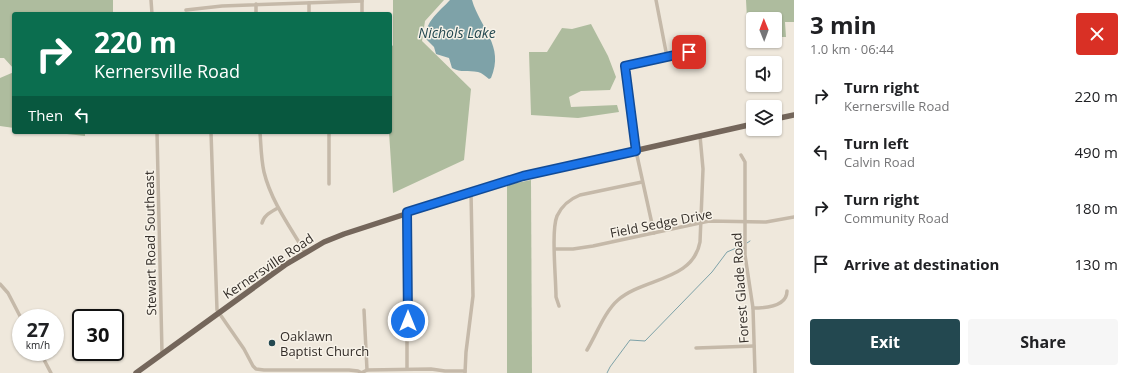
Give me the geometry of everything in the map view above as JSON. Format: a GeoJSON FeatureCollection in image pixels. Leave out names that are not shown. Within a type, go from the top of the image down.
{"type":"FeatureCollection","features":[{"type":"Feature","properties":{"kind":"main road"},"geometry":{"type":"LineString","coordinates":[[782,118],[794,115]]}},
{"type":"Feature","properties":{"kind":"main road","name":"Kernersville Road"},"geometry":{"type":"LineString","coordinates":[[136,373],[219,312],[305,252],[346,233],[407,212],[523,176],[746,126]]}},
{"type":"Feature","properties":{"kind":"street"},"geometry":{"type":"LineString","coordinates":[[151,0],[152,12]]}},
{"type":"Feature","properties":{"kind":"street"},"geometry":{"type":"LineString","coordinates":[[656,0],[667,57]]}},
{"type":"Feature","properties":{"kind":"street"},"geometry":{"type":"LineString","coordinates":[[186,10],[256,4],[362,1],[362,12]]}},
{"type":"Feature","properties":{"kind":"street"},"geometry":{"type":"LineString","coordinates":[[309,3],[310,12]]}},
{"type":"Feature","properties":{"kind":"street"},"geometry":{"type":"LineString","coordinates":[[256,4],[256,12]]}},
{"type":"Feature","properties":{"kind":"street"},"geometry":{"type":"LineString","coordinates":[[654,233],[636,151],[625,66],[700,50]]}},
{"type":"Feature","properties":{"kind":"street","name":"Stewart Road Southeast"},"geometry":{"type":"LineString","coordinates":[[156,134],[162,353]]}},
{"type":"Feature","properties":{"kind":"street"},"geometry":{"type":"LineString","coordinates":[[211,134],[217,310],[242,345],[254,368],[254,373]]}},
{"type":"Feature","properties":{"kind":"street"},"geometry":{"type":"LineString","coordinates":[[260,134],[261,156],[268,188],[278,208],[305,252]]}},
{"type":"Feature","properties":{"kind":"street"},"geometry":{"type":"LineString","coordinates":[[329,134],[329,184]]}},
{"type":"Feature","properties":{"kind":"street"},"geometry":{"type":"LineString","coordinates":[[588,350],[608,313],[618,300],[627,294],[681,270],[692,261],[699,247],[701,223],[703,169],[700,136]]}},
{"type":"Feature","properties":{"kind":"street","name":"Forest Glade Road"},"geometry":{"type":"LineString","coordinates":[[741,155],[746,162],[745,255],[753,308],[755,373]]}},
{"type":"Feature","properties":{"kind":"street"},"geometry":{"type":"LineString","coordinates":[[559,306],[556,296],[555,249],[556,220],[560,210],[566,203],[580,196],[642,182]]}},
{"type":"Feature","properties":{"kind":"street"},"geometry":{"type":"LineString","coordinates":[[254,368],[264,370],[349,370],[361,373],[367,370],[431,368],[445,371],[466,372],[468,337],[473,296],[471,192]]}},
{"type":"Feature","properties":{"kind":"street"},"geometry":{"type":"LineString","coordinates":[[262,223],[263,218],[266,215],[278,208]]}},
{"type":"Feature","properties":{"kind":"street"},"geometry":{"type":"LineString","coordinates":[[407,212],[407,369]]}},
{"type":"Feature","properties":{"kind":"street","name":"Field Sedge Drive"},"geometry":{"type":"LineString","coordinates":[[555,249],[583,248],[701,223],[716,221],[766,222],[794,217]]}},
{"type":"Feature","properties":{"kind":"street"},"geometry":{"type":"LineString","coordinates":[[0,284],[8,293],[16,309]]}},
{"type":"Feature","properties":{"kind":"street"},"geometry":{"type":"LineString","coordinates":[[753,308],[774,306],[784,298],[787,291]]}},
{"type":"Feature","properties":{"kind":"street"},"geometry":{"type":"LineString","coordinates":[[364,310],[367,370]]}},
{"type":"Feature","properties":{"kind":"street"},"geometry":{"type":"LineString","coordinates":[[696,348],[754,346]]}},
{"type":"Feature","properties":{"kind":"street"},"geometry":{"type":"LineString","coordinates":[[45,361],[51,373]]}},
{"type":"Feature","properties":{"kind":"green space"},"geometry":{"type":"Polygon","coordinates":[[[0,0],[113,0],[113,12],[12,12],[12,67],[4,58],[0,58],[0,0]]]}},
{"type":"Feature","properties":{"kind":"green space"},"geometry":{"type":"Polygon","coordinates":[[[393,0],[444,0],[425,21],[422,41],[471,89],[464,160],[393,193],[389,134],[392,134],[393,0]]]}},
{"type":"Feature","properties":{"kind":"green space"},"geometry":{"type":"Polygon","coordinates":[[[746,0],[794,0],[794,22],[785,22],[786,37],[782,37],[782,12],[747,12],[746,0]]]}},
{"type":"Feature","properties":{"kind":"green space"},"geometry":{"type":"Polygon","coordinates":[[[591,24],[608,56],[616,77],[610,90],[581,91],[569,97],[571,107],[617,105],[619,112],[578,118],[531,115],[529,52],[547,52],[562,28],[572,29],[591,24]]]}},
{"type":"Feature","properties":{"kind":"green space"},"geometry":{"type":"Polygon","coordinates":[[[12,73],[12,128],[0,126],[0,78],[12,73]]]}},
{"type":"Feature","properties":{"kind":"green space"},"geometry":{"type":"Polygon","coordinates":[[[67,134],[85,134],[85,136],[67,134]]]}},
{"type":"Feature","properties":{"kind":"green space"},"geometry":{"type":"Polygon","coordinates":[[[531,180],[532,373],[507,373],[507,185],[531,180]]]}},
{"type":"Feature","properties":{"kind":"water","name":"Nichols Lake"},"geometry":{"type":"Polygon","coordinates":[[[450,0],[472,0],[493,47],[495,67],[491,78],[489,79],[478,72],[455,70],[452,68],[449,58],[436,54],[434,47],[426,39],[426,33],[430,22],[450,0]]]}},
{"type":"Feature","properties":{"kind":"waterway"},"geometry":{"type":"LineString","coordinates":[[607,373],[630,340],[645,341],[712,272],[727,252],[741,246]]}},
{"type":"Feature","properties":{"kind":"place","name":"Oaklawn Baptist Church"},"geometry":{"type":"Point","coordinates":[272,343]}},
{"type":"Feature","properties":{"kind":"route"},"geometry":{"type":"LineString","coordinates":[[408,321],[407,212],[523,176],[636,151],[625,66],[689,52]]}}]}
